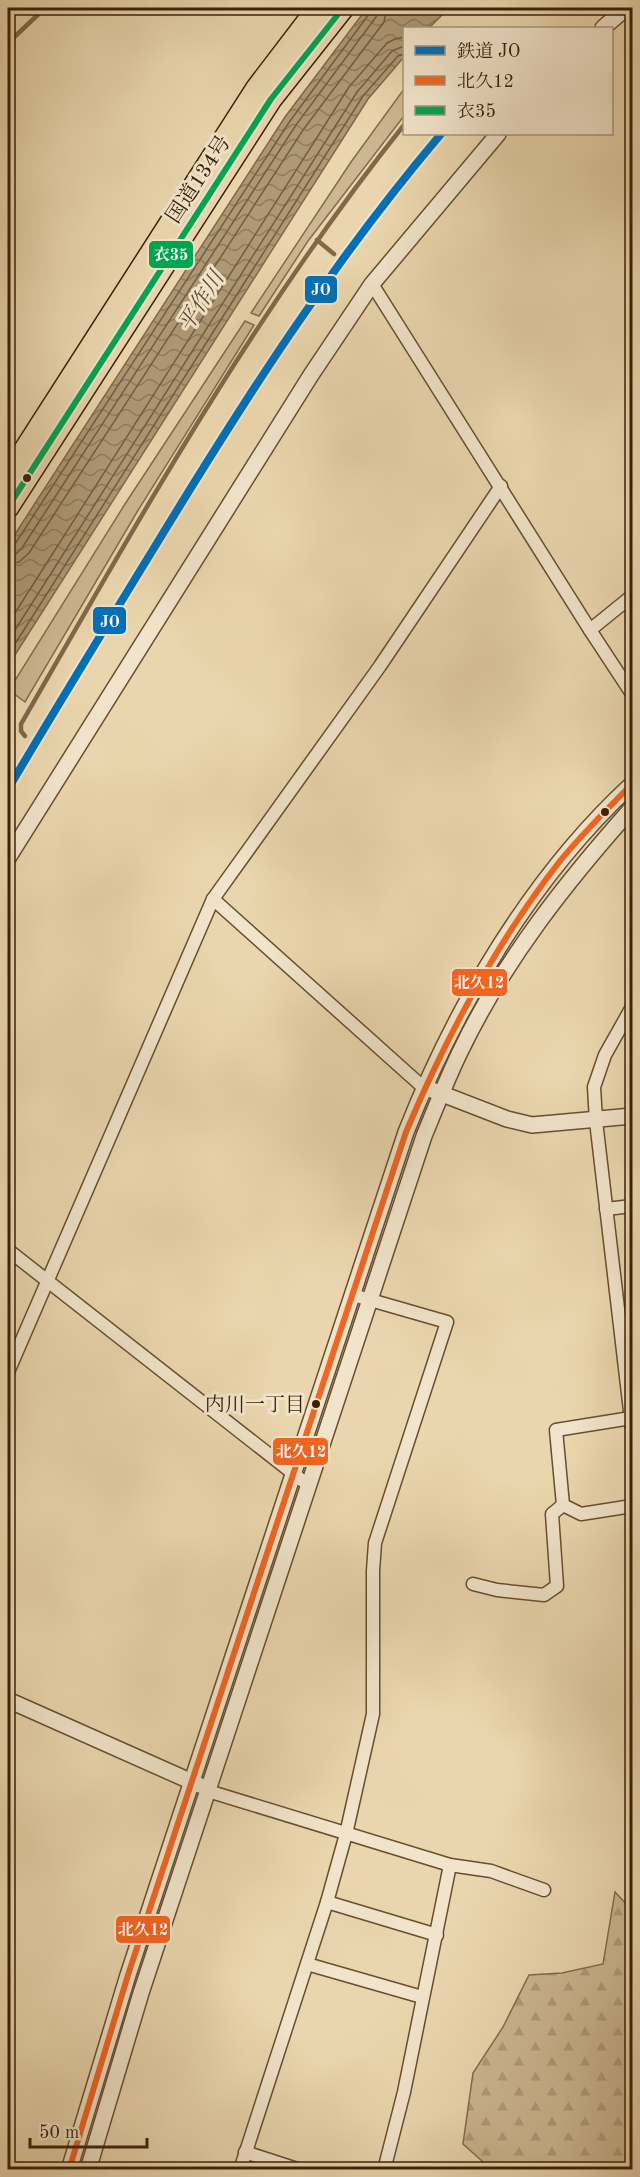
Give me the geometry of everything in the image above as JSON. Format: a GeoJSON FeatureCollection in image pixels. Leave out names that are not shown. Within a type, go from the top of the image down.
{"type":"FeatureCollection","features":[{"type":"Feature","properties":{"kind":"highway","name":"国道134号"},"geometry":{"type":"LineString","coordinates":[[8,476],[257,88],[318,8]]}},
{"type":"Feature","properties":{"kind":"highway","name":"国道134号"},"geometry":{"type":"LineString","coordinates":[[8,507],[271,99],[343,8]]}},
{"type":"Feature","properties":{"kind":"street"},"geometry":{"type":"LineString","coordinates":[[604,27],[627,8]]}},
{"type":"Feature","properties":{"kind":"street"},"geometry":{"type":"LineString","coordinates":[[8,858],[305,385],[372,284],[497,135]]}},
{"type":"Feature","properties":{"kind":"street"},"geometry":{"type":"LineString","coordinates":[[372,284],[590,630],[633,694]]}},
{"type":"Feature","properties":{"kind":"street"},"geometry":{"type":"LineString","coordinates":[[8,1372],[213,899],[380,666],[501,486]]}},
{"type":"Feature","properties":{"kind":"street"},"geometry":{"type":"LineString","coordinates":[[590,630],[633,596]]}},
{"type":"Feature","properties":{"kind":"street"},"geometry":{"type":"LineString","coordinates":[[69,2169],[128,1975],[406,1132],[424,1088],[469,997],[520,915],[576,844],[633,784]]}},
{"type":"Feature","properties":{"kind":"street"},"geometry":{"type":"LineString","coordinates":[[87,2169],[138,2004],[424,1136],[463,1047],[520,948],[591,854],[633,808]]}},
{"type":"Feature","properties":{"kind":"street"},"geometry":{"type":"LineString","coordinates":[[213,899],[424,1088],[507,1119],[532,1125],[633,1116]]}},
{"type":"Feature","properties":{"kind":"street"},"geometry":{"type":"LineString","coordinates":[[563,1505],[556,1430],[632,1423],[594,1087],[605,1055],[633,1007]]}},
{"type":"Feature","properties":{"kind":"street"},"geometry":{"type":"LineString","coordinates":[[606,1209],[633,1206]]}},
{"type":"Feature","properties":{"kind":"street"},"geometry":{"type":"LineString","coordinates":[[8,1250],[308,1485]]}},
{"type":"Feature","properties":{"kind":"street"},"geometry":{"type":"LineString","coordinates":[[240,2169],[327,1902],[346,1834],[373,1714],[375,1543],[447,1322],[352,1295]]}},
{"type":"Feature","properties":{"kind":"street"},"geometry":{"type":"LineString","coordinates":[[563,1505],[581,1514],[633,1506]]}},
{"type":"Feature","properties":{"kind":"street"},"geometry":{"type":"LineString","coordinates":[[473,1584],[497,1590],[544,1595],[557,1586],[552,1514],[563,1505]]}},
{"type":"Feature","properties":{"kind":"street"},"geometry":{"type":"LineString","coordinates":[[8,1700],[193,1780],[208,1791],[450,1865],[490,1871],[544,1890]]}},
{"type":"Feature","properties":{"kind":"street"},"geometry":{"type":"LineString","coordinates":[[384,2169],[404,2092],[450,1865]]}},
{"type":"Feature","properties":{"kind":"street"},"geometry":{"type":"LineString","coordinates":[[327,1902],[437,1935]]}},
{"type":"Feature","properties":{"kind":"street"},"geometry":{"type":"LineString","coordinates":[[307,1964],[422,1997]]}},
{"type":"Feature","properties":{"kind":"street"},"geometry":{"type":"LineString","coordinates":[[245,2152],[300,2169]]}},
{"type":"Feature","properties":{"kind":"green space"},"geometry":{"type":"Polygon","coordinates":[[[403,90],[403,117],[308,241],[259,316],[251,313],[351,162],[403,90]]]}},
{"type":"Feature","properties":{"kind":"green space"},"geometry":{"type":"Polygon","coordinates":[[[245,321],[254,325],[137,512],[25,702],[9,690],[125,504],[245,321]]]}},
{"type":"Feature","properties":{"kind":"green space"},"geometry":{"type":"Polygon","coordinates":[[[615,1892],[632,1910],[632,2169],[491,2169],[463,2144],[473,2073],[503,2027],[529,1975],[562,1973],[603,1964],[615,1892]]]}},
{"type":"Feature","properties":{"kind":"water","name":"平作川"},"geometry":{"type":"Polygon","coordinates":[[[367,8],[449,8],[430,27],[403,27],[403,58],[368,99],[8,666],[8,545],[285,117],[367,8]]]}},
{"type":"Feature","properties":{"kind":"waterway"},"geometry":{"type":"LineString","coordinates":[[8,43],[45,8]]}},
{"type":"Feature","properties":{"kind":"waterway"},"geometry":{"type":"LineString","coordinates":[[25,736],[21,731],[21,724],[201,417],[298,268],[403,126]]}},
{"type":"Feature","properties":{"kind":"waterway"},"geometry":{"type":"LineString","coordinates":[[317,240],[334,254]]}},
{"type":"Feature","properties":{"kind":"rail line","name":"JO"},"geometry":{"type":"LineString","coordinates":[[8,789],[187,494],[289,335],[362,233],[440,135]]}},
{"type":"Feature","properties":{"kind":"transit line","name":"衣35"},"geometry":{"type":"LineString","coordinates":[[8,507],[271,99],[343,8]]}},
{"type":"Feature","properties":{"kind":"transit line","name":"北久12"},"geometry":{"type":"LineString","coordinates":[[69,2170],[128,1975],[406,1132],[438,1060],[474,991],[514,925],[568,851],[632,784]]}},
{"type":"Feature","properties":{"kind":"place","name":"内川一丁目"},"geometry":{"type":"Point","coordinates":[316,1404]}}]}
